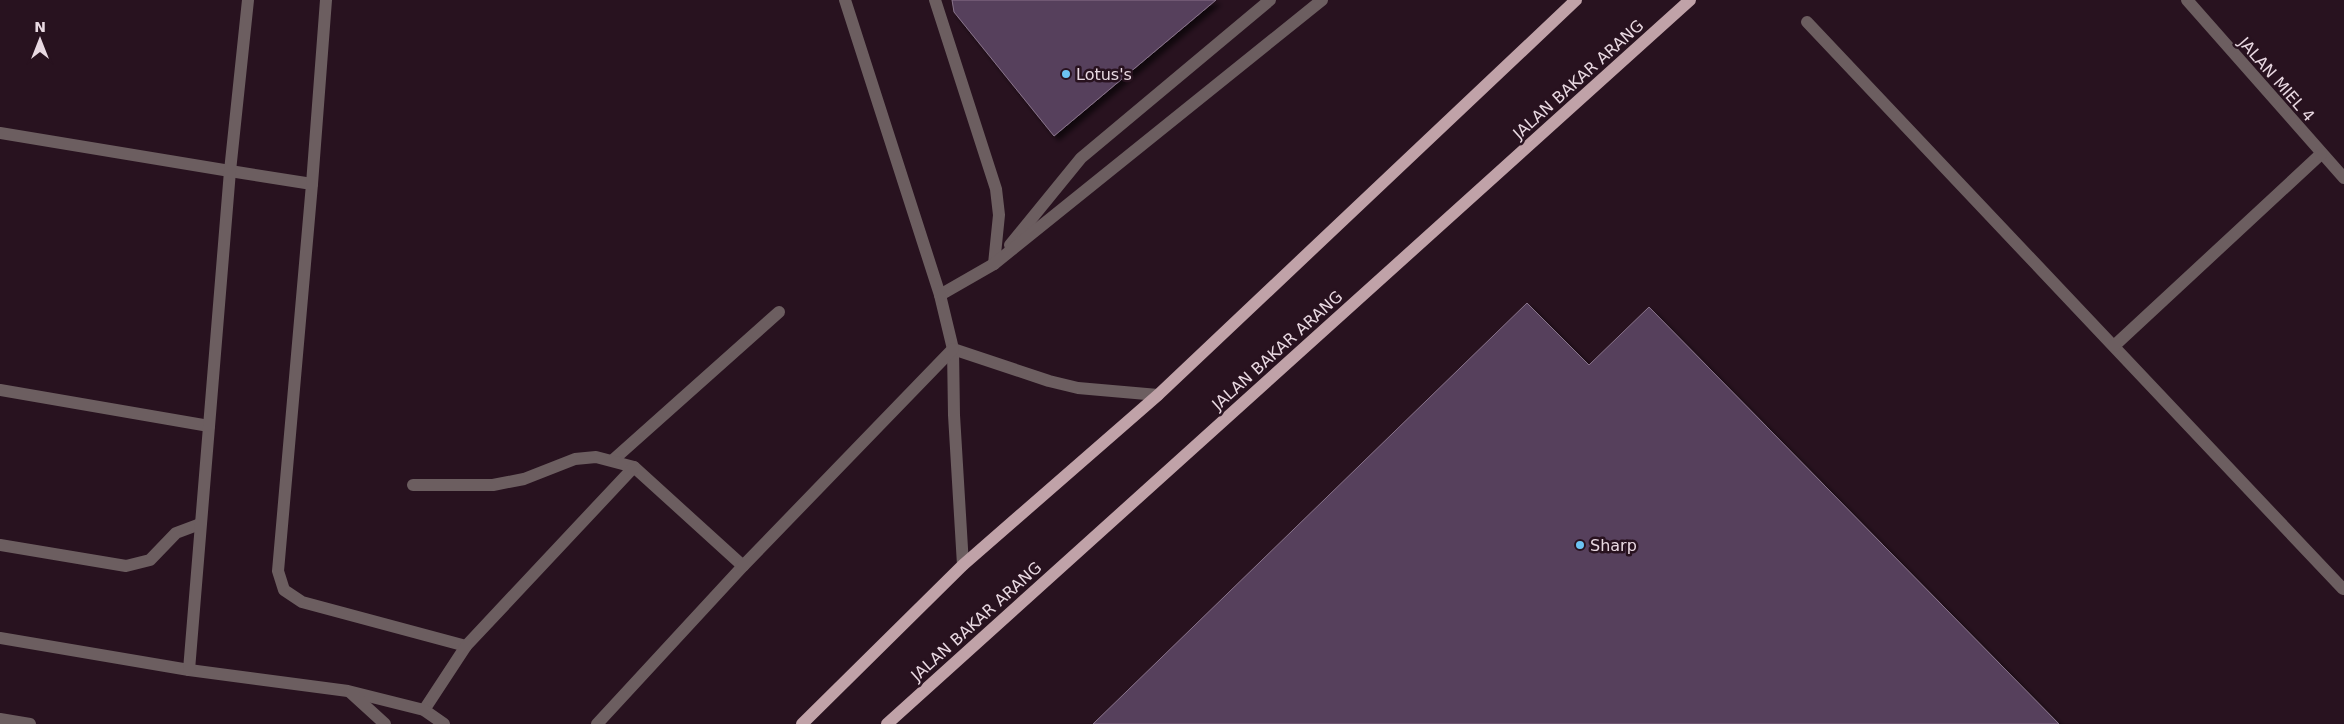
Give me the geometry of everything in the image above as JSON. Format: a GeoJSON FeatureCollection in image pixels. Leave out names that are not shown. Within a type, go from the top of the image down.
{"type":"FeatureCollection","features":[{"type":"Feature","properties":{"kind":"main road"},"geometry":{"type":"LineString","coordinates":[[802,724],[963,565],[1158,395],[1576,0]]}},
{"type":"Feature","properties":{"kind":"main road","name":"JALAN BAKAR ARANG"},"geometry":{"type":"LineString","coordinates":[[886,724],[1690,0]]}},
{"type":"Feature","properties":{"kind":"street"},"geometry":{"type":"LineString","coordinates":[[189,670],[230,171],[248,0]]}},
{"type":"Feature","properties":{"kind":"street"},"geometry":{"type":"LineString","coordinates":[[326,0],[278,571],[284,590],[302,602],[466,646]]}},
{"type":"Feature","properties":{"kind":"street"},"geometry":{"type":"LineString","coordinates":[[845,0],[940,295],[953,348],[954,415],[963,565]]}},
{"type":"Feature","properties":{"kind":"street"},"geometry":{"type":"LineString","coordinates":[[935,0],[996,190],[999,215],[994,264]]}},
{"type":"Feature","properties":{"kind":"street"},"geometry":{"type":"LineString","coordinates":[[994,264],[1080,158],[1270,0]]}},
{"type":"Feature","properties":{"kind":"street"},"geometry":{"type":"LineString","coordinates":[[940,295],[994,264],[1322,0]]}},
{"type":"Feature","properties":{"kind":"street","name":"JALAN MIEL 4"},"geometry":{"type":"LineString","coordinates":[[2187,0],[2344,178]]}},
{"type":"Feature","properties":{"kind":"street"},"geometry":{"type":"LineString","coordinates":[[1807,22],[2342,589]]}},
{"type":"Feature","properties":{"kind":"street"},"geometry":{"type":"LineString","coordinates":[[0,132],[312,184]]}},
{"type":"Feature","properties":{"kind":"street"},"geometry":{"type":"LineString","coordinates":[[2114,346],[2321,154]]}},
{"type":"Feature","properties":{"kind":"street"},"geometry":{"type":"LineString","coordinates":[[613,460],[779,312]]}},
{"type":"Feature","properties":{"kind":"street"},"geometry":{"type":"LineString","coordinates":[[953,348],[1048,381],[1078,388],[1158,395]]}},
{"type":"Feature","properties":{"kind":"street"},"geometry":{"type":"LineString","coordinates":[[597,724],[744,566],[953,348]]}},
{"type":"Feature","properties":{"kind":"street"},"geometry":{"type":"LineString","coordinates":[[0,390],[209,426]]}},
{"type":"Feature","properties":{"kind":"street"},"geometry":{"type":"LineString","coordinates":[[413,485],[493,485],[524,478],[575,459],[596,457],[613,460],[634,467],[744,566]]}},
{"type":"Feature","properties":{"kind":"street"},"geometry":{"type":"LineString","coordinates":[[424,710],[466,646],[634,467]]}},
{"type":"Feature","properties":{"kind":"street"},"geometry":{"type":"LineString","coordinates":[[0,546],[126,566],[150,560],[176,533],[200,524]]}},
{"type":"Feature","properties":{"kind":"street"},"geometry":{"type":"LineString","coordinates":[[0,638],[189,670],[348,691],[424,710],[444,724]]}},
{"type":"Feature","properties":{"kind":"street"},"geometry":{"type":"LineString","coordinates":[[348,691],[385,724]]}},
{"type":"Feature","properties":{"kind":"street"},"geometry":{"type":"LineString","coordinates":[[0,718],[30,724]]}},
{"type":"Feature","properties":{"kind":"building","name":"Lotus's"},"geometry":{"type":"Polygon","coordinates":[[[952,0],[1216,0],[1054,136],[954,12],[952,0]]]}},
{"type":"Feature","properties":{"kind":"building","name":"Sharp"},"geometry":{"type":"Polygon","coordinates":[[[1527,303],[1589,365],[1649,307],[2059,724],[1093,724],[1527,303]]]}},
{"type":"Feature","properties":{"kind":"place","name":"Lotus's"},"geometry":{"type":"Point","coordinates":[1066,74]}},
{"type":"Feature","properties":{"kind":"place","name":"Sharp"},"geometry":{"type":"Point","coordinates":[1580,545]}}]}
